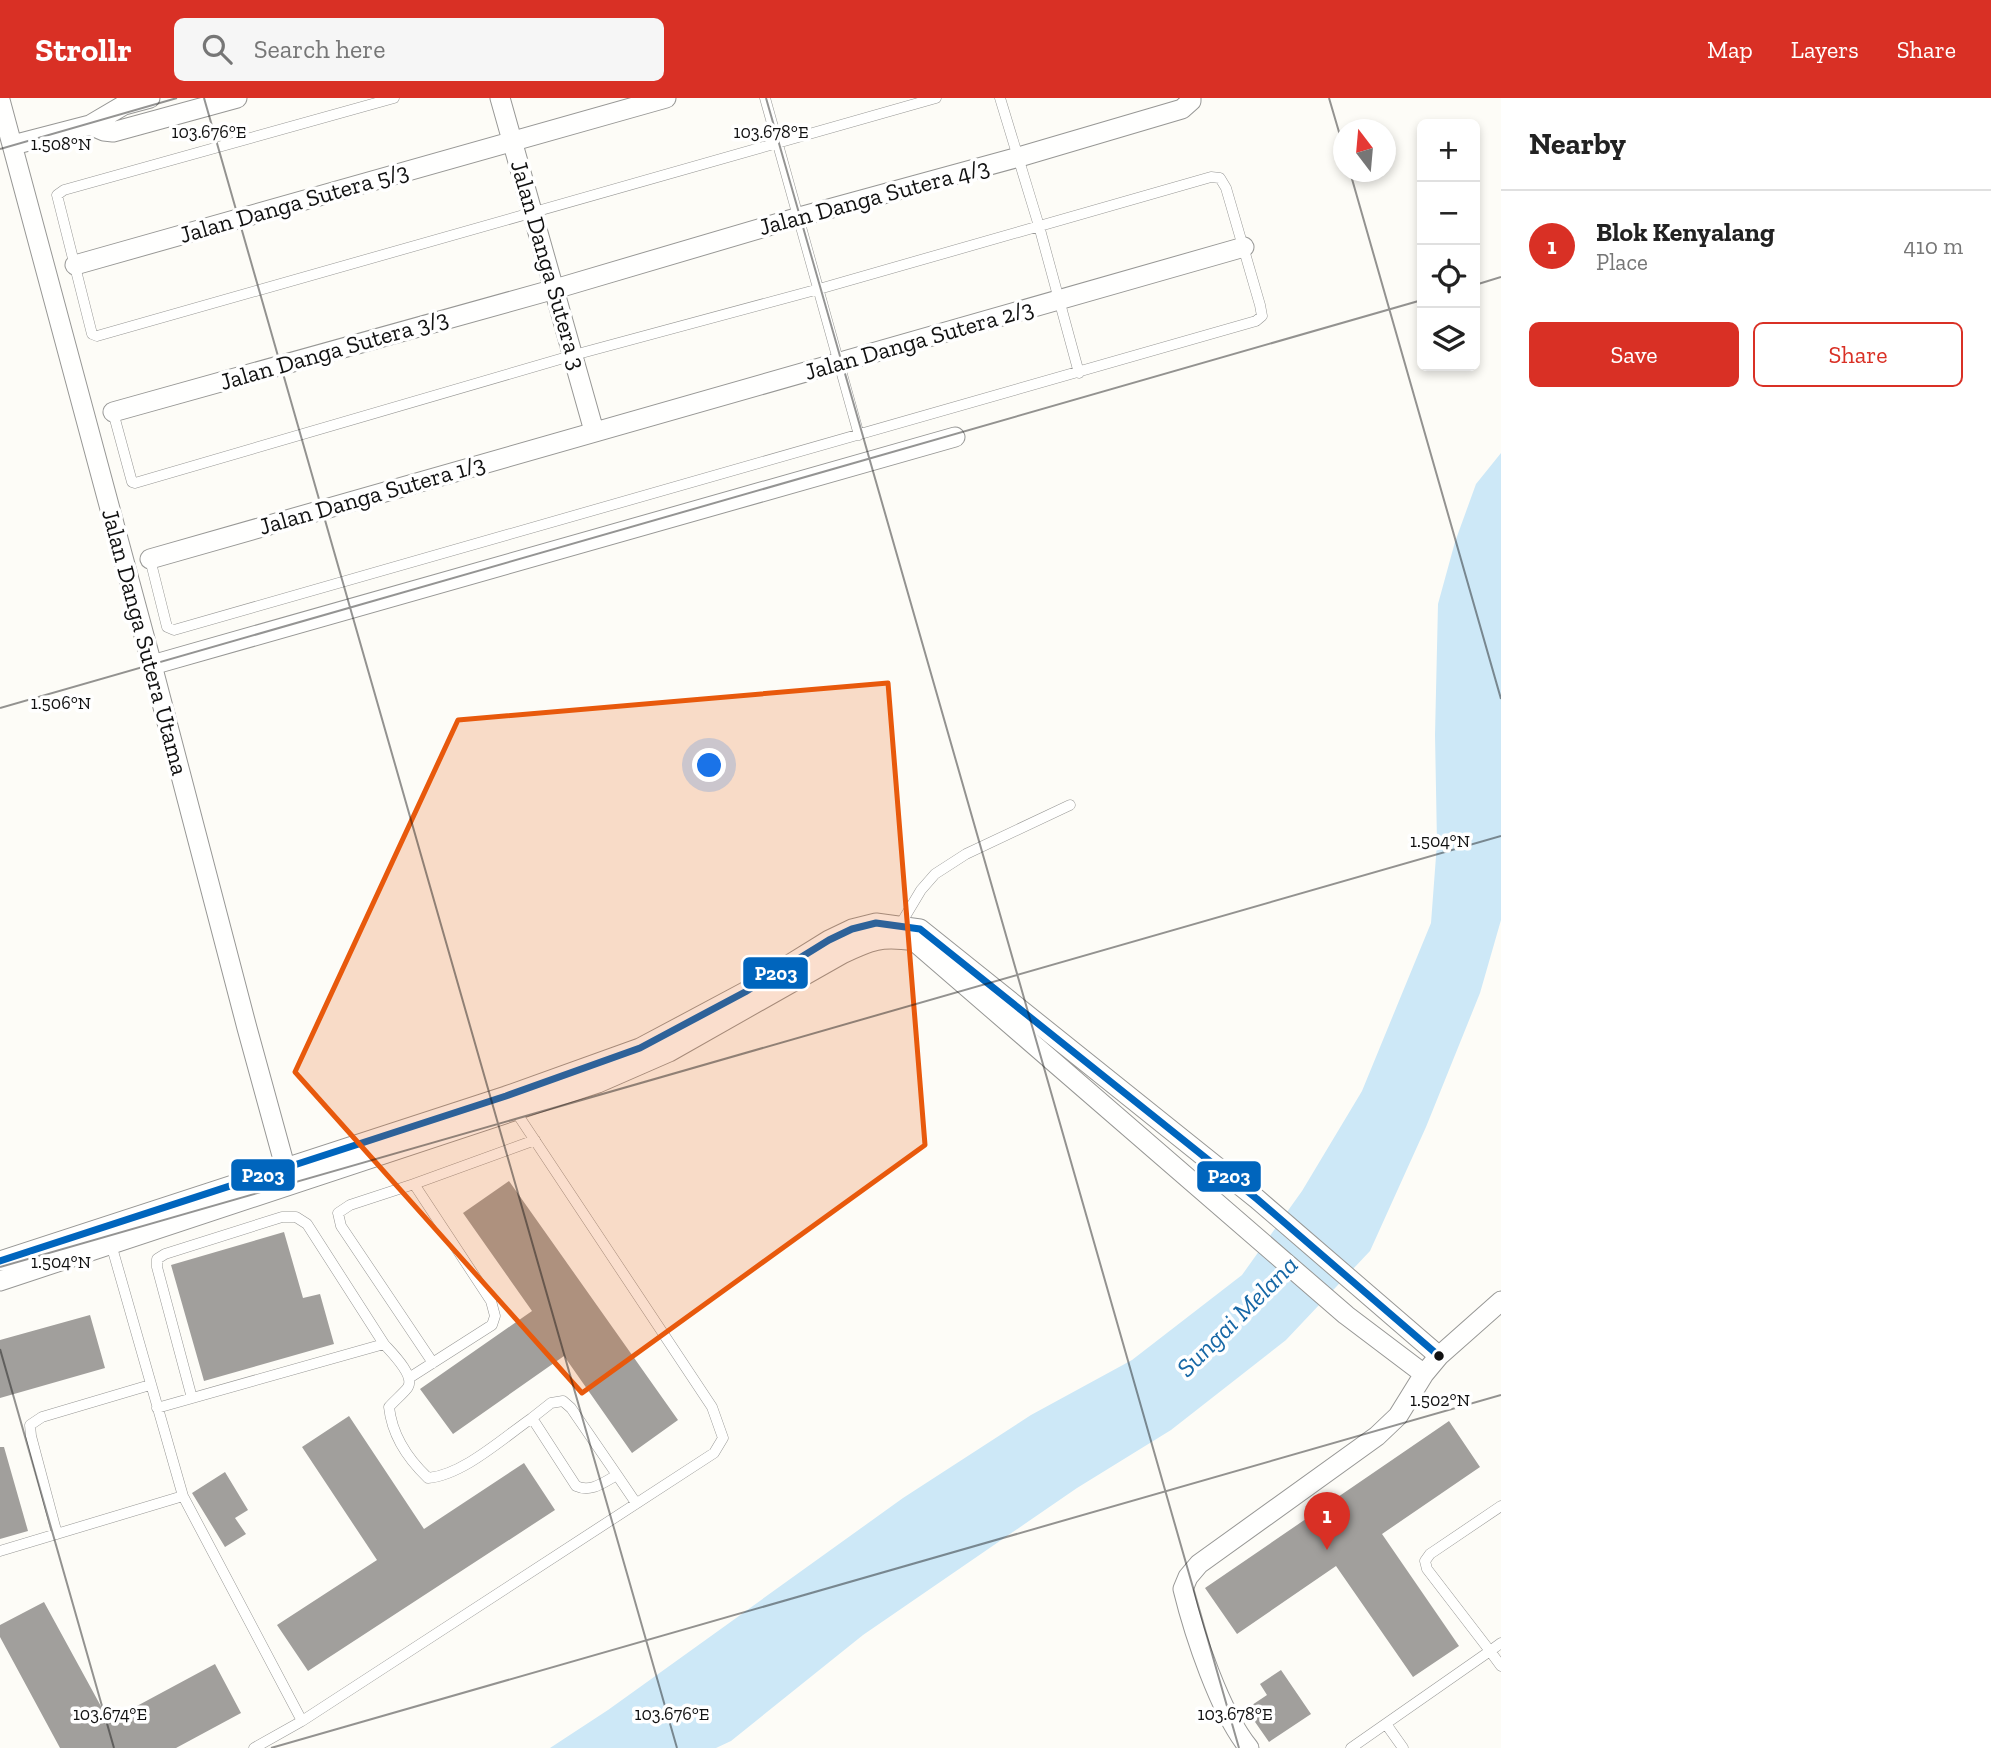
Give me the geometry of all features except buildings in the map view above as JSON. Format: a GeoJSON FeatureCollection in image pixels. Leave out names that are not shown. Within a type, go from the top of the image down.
{"type":"FeatureCollection","features":[{"type":"Feature","properties":{"kind":"street"},"geometry":{"type":"LineString","coordinates":[[13,145],[90,125],[124,105],[150,98]]}},
{"type":"Feature","properties":{"kind":"street"},"geometry":{"type":"LineString","coordinates":[[90,125],[113,132],[237,98]]}},
{"type":"Feature","properties":{"kind":"street","name":"Jalan Danga Sutera 3"},"geometry":{"type":"LineString","coordinates":[[500,98],[594,431]]}},
{"type":"Feature","properties":{"kind":"street","name":"Jalan Danga Sutera 5/3"},"geometry":{"type":"LineString","coordinates":[[75,265],[666,98]]}},
{"type":"Feature","properties":{"kind":"street","name":"Jalan Danga Sutera 4/3"},"geometry":{"type":"LineString","coordinates":[[555,289],[1182,109],[1191,99]]}},
{"type":"Feature","properties":{"kind":"street","name":"Jalan Danga Sutera Utama"},"geometry":{"type":"LineString","coordinates":[[0,100],[288,1176]]}},
{"type":"Feature","properties":{"kind":"street","name":"Jalan Danga Sutera 2/3"},"geometry":{"type":"LineString","coordinates":[[594,431],[1244,247]]}},
{"type":"Feature","properties":{"kind":"street","name":"Jalan Danga Sutera 3/3"},"geometry":{"type":"LineString","coordinates":[[113,412],[555,289]]}},
{"type":"Feature","properties":{"kind":"street","name":"Jalan Danga Sutera 1/3"},"geometry":{"type":"LineString","coordinates":[[150,559],[594,431]]}},
{"type":"Feature","properties":{"kind":"street"},"geometry":{"type":"LineString","coordinates":[[152,665],[955,437]]}},
{"type":"Feature","properties":{"kind":"street"},"geometry":{"type":"LineString","coordinates":[[0,1261],[108,1235],[511,1103],[640,1048],[745,992],[829,940],[852,929],[876,923],[920,929],[1257,1199],[1439,1356]]}},
{"type":"Feature","properties":{"kind":"street"},"geometry":{"type":"LineString","coordinates":[[511,1103],[598,1083],[669,1052],[842,954],[872,940],[893,938],[914,941],[1346,1315],[1424,1374]]}},
{"type":"Feature","properties":{"kind":"street"},"geometry":{"type":"LineString","coordinates":[[0,1281],[108,1235]]}},
{"type":"Feature","properties":{"kind":"street"},"geometry":{"type":"LineString","coordinates":[[1249,1748],[1237,1734],[1210,1672],[1183,1589],[1188,1577],[1199,1564],[1377,1436],[1398,1416],[1424,1374],[1439,1356],[1501,1301]]}},
{"type":"Feature","properties":{"kind":"lane"},"geometry":{"type":"LineString","coordinates":[[394,98],[64,190],[57,195],[92,334],[97,336],[936,98]]}},
{"type":"Feature","properties":{"kind":"lane"},"geometry":{"type":"LineString","coordinates":[[765,98],[859,435]]}},
{"type":"Feature","properties":{"kind":"lane"},"geometry":{"type":"LineString","coordinates":[[1000,98],[1039,226],[1079,373]]}},
{"type":"Feature","properties":{"kind":"lane"},"geometry":{"type":"LineString","coordinates":[[113,412],[132,482],[135,483],[574,355],[819,289],[1211,177],[1220,178],[1226,188],[1260,305],[1262,316],[1256,321],[173,630],[167,627],[150,559]]}},
{"type":"Feature","properties":{"kind":"lane"},"geometry":{"type":"LineString","coordinates":[[900,925],[921,890],[935,874],[966,854],[1070,805]]}},
{"type":"Feature","properties":{"kind":"lane"},"geometry":{"type":"LineString","coordinates":[[254,1748],[302,1721],[714,1453],[723,1438],[712,1407],[511,1103]]}},
{"type":"Feature","properties":{"kind":"lane"},"geometry":{"type":"LineString","coordinates":[[433,1363],[341,1226],[338,1213],[350,1205],[535,1140]]}},
{"type":"Feature","properties":{"kind":"lane"},"geometry":{"type":"LineString","coordinates":[[410,1378],[492,1325],[495,1316],[491,1301],[414,1184]]}},
{"type":"Feature","properties":{"kind":"lane"},"geometry":{"type":"LineString","coordinates":[[192,1398],[157,1259],[165,1254],[282,1217],[296,1217],[307,1224],[384,1344],[410,1378],[409,1387],[388,1407],[390,1420],[404,1451],[428,1478],[460,1469],[551,1403],[563,1401],[571,1408],[636,1503]]}},
{"type":"Feature","properties":{"kind":"lane"},"geometry":{"type":"LineString","coordinates":[[108,1235],[183,1496],[302,1721]]}},
{"type":"Feature","properties":{"kind":"lane"},"geometry":{"type":"LineString","coordinates":[[157,1408],[384,1344]]}},
{"type":"Feature","properties":{"kind":"lane"},"geometry":{"type":"LineString","coordinates":[[57,1534],[30,1436],[30,1425],[42,1417],[150,1385]]}},
{"type":"Feature","properties":{"kind":"lane"},"geometry":{"type":"LineString","coordinates":[[532,1418],[576,1486],[591,1489],[617,1475]]}},
{"type":"Feature","properties":{"kind":"lane"},"geometry":{"type":"LineString","coordinates":[[0,1551],[183,1496]]}},
{"type":"Feature","properties":{"kind":"lane"},"geometry":{"type":"LineString","coordinates":[[1501,1506],[1430,1554],[1425,1561],[1427,1569],[1501,1666]]}},
{"type":"Feature","properties":{"kind":"lane"},"geometry":{"type":"LineString","coordinates":[[1351,1748],[1501,1643]]}},
{"type":"Feature","properties":{"kind":"lane"},"geometry":{"type":"LineString","coordinates":[[1386,1724],[1403,1748]]}},
{"type":"Feature","properties":{"kind":"highlighted area"},"geometry":{"type":"Polygon","coordinates":[[[888,683],[925,1145],[582,1393],[295,1072],[458,720],[888,683]]]}},
{"type":"Feature","properties":{"kind":"water","name":"Sungai Melana"},"geometry":{"type":"Polygon","coordinates":[[[1501,453],[1501,920],[1480,993],[1426,1127],[1370,1251],[1286,1340],[1171,1430],[1077,1488],[863,1635],[731,1741],[716,1748],[550,1748],[608,1710],[903,1498],[1031,1415],[1132,1360],[1242,1275],[1302,1191],[1362,1091],[1431,923],[1437,843],[1435,735],[1438,604],[1455,542],[1476,484],[1501,453]]]}},
{"type":"Feature","properties":{"kind":"transit line","name":"P203"},"geometry":{"type":"LineString","coordinates":[[0,1261],[506,1096],[640,1048],[745,992],[829,940],[852,929],[876,923],[920,929],[1257,1199],[1439,1356]]}},
{"type":"Feature","properties":{"kind":"place","name":"Blok Kenyalang"},"geometry":{"type":"Point","coordinates":[1327,1550]}}]}
